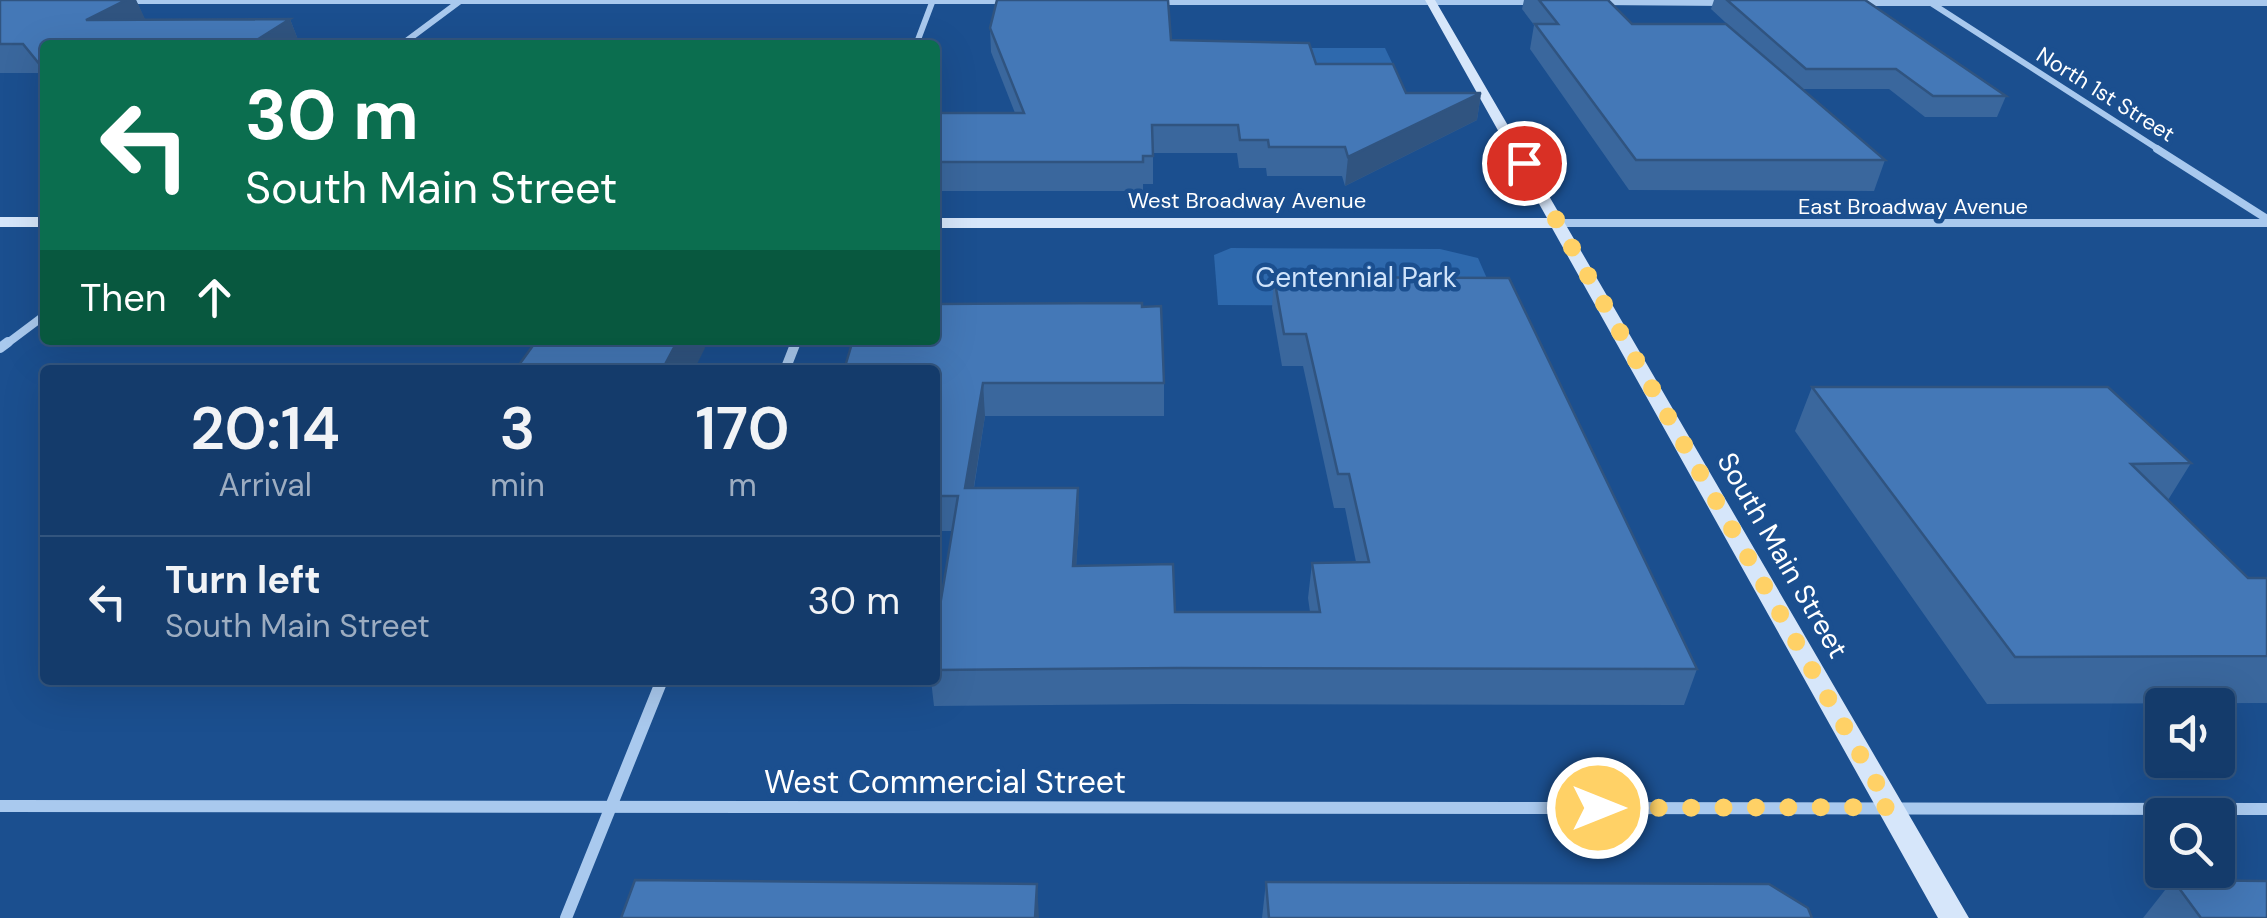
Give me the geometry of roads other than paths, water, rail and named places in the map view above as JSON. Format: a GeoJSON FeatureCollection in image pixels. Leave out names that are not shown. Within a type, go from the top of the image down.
{"type":"FeatureCollection","features":[{"type":"Feature","properties":{"kind":"main road","name":"South Main Street"},"geometry":{"type":"LineString","coordinates":[[1430,1],[1954,918]]}},
{"type":"Feature","properties":{"kind":"main road"},"geometry":{"type":"LineString","coordinates":[[0,222],[40,222]]}},
{"type":"Feature","properties":{"kind":"main road","name":"West Broadway Avenue"},"geometry":{"type":"LineString","coordinates":[[940,222],[1558,223]]}},
{"type":"Feature","properties":{"kind":"street"},"geometry":{"type":"LineString","coordinates":[[114,0],[1011,2]]}},
{"type":"Feature","properties":{"kind":"street"},"geometry":{"type":"LineString","coordinates":[[409,40],[460,1]]}},
{"type":"Feature","properties":{"kind":"street"},"geometry":{"type":"LineString","coordinates":[[918,40],[933,1]]}},
{"type":"Feature","properties":{"kind":"street"},"geometry":{"type":"LineString","coordinates":[[1148,2],[1554,2]]}},
{"type":"Feature","properties":{"kind":"street"},"geometry":{"type":"LineString","coordinates":[[1589,2],[1731,2]]}},
{"type":"Feature","properties":{"kind":"street","name":"North 1st Street"},"geometry":{"type":"LineString","coordinates":[[1928,2],[2267,220]]}},
{"type":"Feature","properties":{"kind":"street"},"geometry":{"type":"LineString","coordinates":[[1857,3],[2267,3]]}},
{"type":"Feature","properties":{"kind":"street","name":"East Broadway Avenue"},"geometry":{"type":"LineString","coordinates":[[1558,223],[2267,220]]}},
{"type":"Feature","properties":{"kind":"street"},"geometry":{"type":"LineString","coordinates":[[0,348],[40,319]]}},
{"type":"Feature","properties":{"kind":"street"},"geometry":{"type":"LineString","coordinates":[[566,918],[660,685]]}},
{"type":"Feature","properties":{"kind":"street","name":"West Commercial Street"},"geometry":{"type":"LineString","coordinates":[[0,806],[2267,809]]}},
{"type":"Feature","properties":{"kind":"park label","name":"Centennial Park"},"geometry":{"type":"Point","coordinates":[1356,277]}}]}
